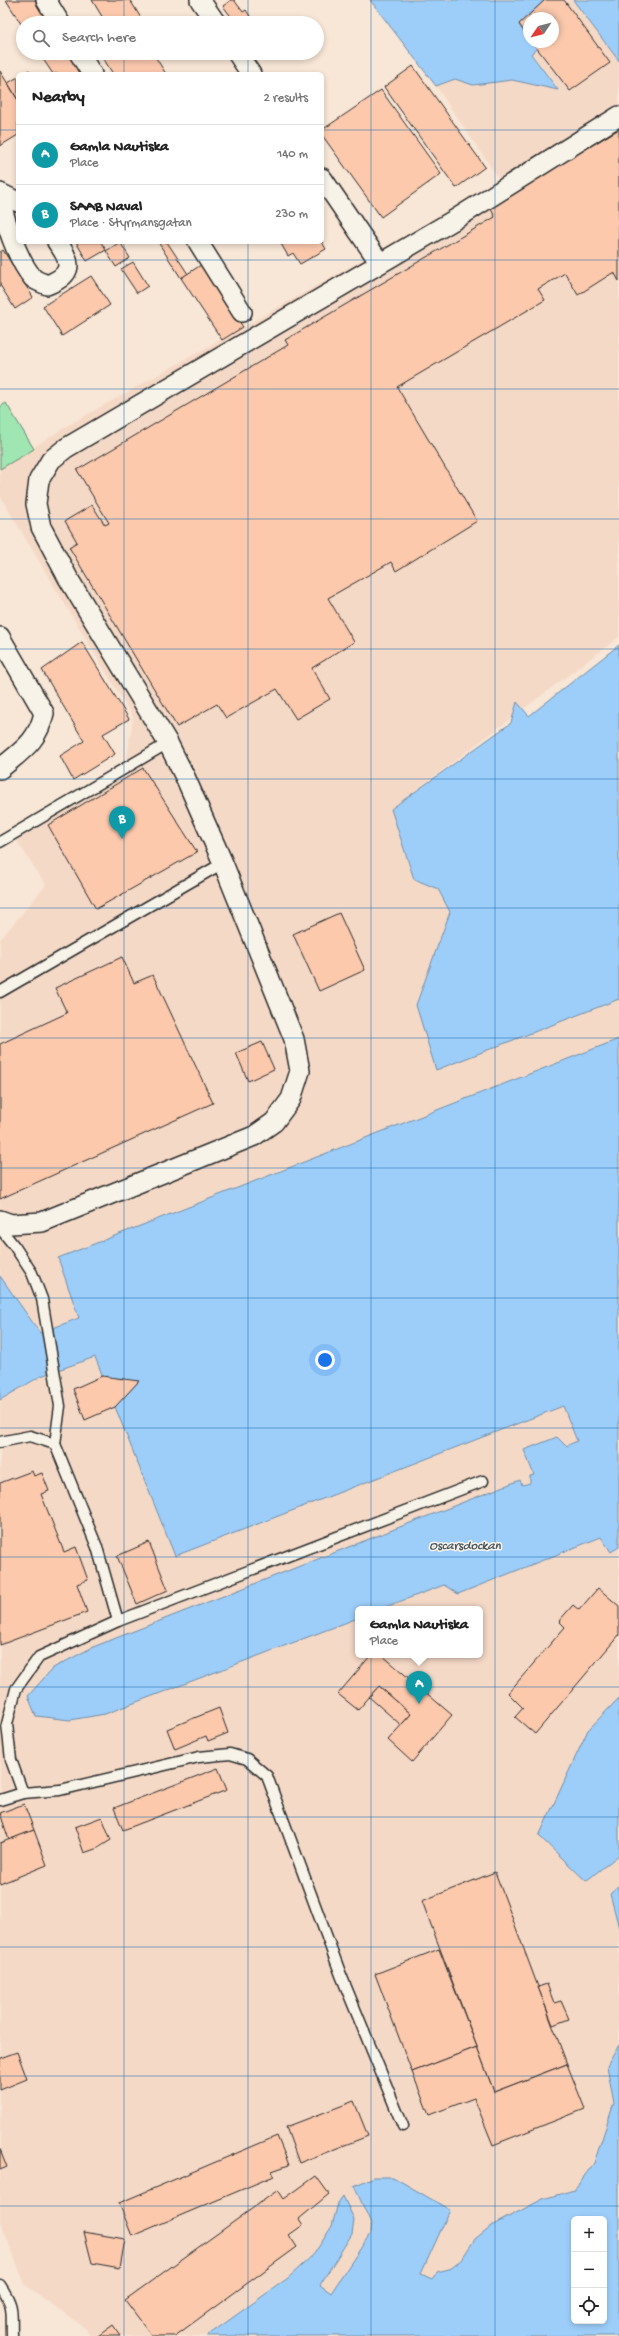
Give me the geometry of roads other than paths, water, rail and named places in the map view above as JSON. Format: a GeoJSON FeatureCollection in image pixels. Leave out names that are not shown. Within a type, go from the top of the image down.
{"type":"FeatureCollection","features":[{"type":"Feature","properties":{"kind":"street"},"geometry":{"type":"LineString","coordinates":[[46,0],[56,16]]}},
{"type":"Feature","properties":{"kind":"street"},"geometry":{"type":"LineString","coordinates":[[200,0],[211,16]]}},
{"type":"Feature","properties":{"kind":"street"},"geometry":{"type":"LineString","coordinates":[[83,60],[91,72]]}},
{"type":"Feature","properties":{"kind":"street"},"geometry":{"type":"LineString","coordinates":[[242,60],[250,72]]}},
{"type":"Feature","properties":{"kind":"street"},"geometry":{"type":"LineString","coordinates":[[0,1220],[11,1224],[42,1222],[254,1136],[274,1122],[291,1099],[300,1071],[294,1039],[223,863],[168,743],[68,578],[41,527],[36,504],[39,480],[51,460],[66,448],[454,220],[619,116]]}},
{"type":"Feature","properties":{"kind":"street"},"geometry":{"type":"LineString","coordinates":[[324,181],[380,263]]}},
{"type":"Feature","properties":{"kind":"street"},"geometry":{"type":"LineString","coordinates":[[0,194],[16,201]]}},
{"type":"Feature","properties":{"kind":"street"},"geometry":{"type":"LineString","coordinates":[[0,194],[2,208],[14,245],[34,279],[47,285],[60,280],[68,270],[67,255],[59,244]]}},
{"type":"Feature","properties":{"kind":"street"},"geometry":{"type":"LineString","coordinates":[[199,244],[242,312]]}},
{"type":"Feature","properties":{"kind":"street"},"geometry":{"type":"LineString","coordinates":[[0,637],[44,713],[41,728],[33,741],[0,769]]}},
{"type":"Feature","properties":{"kind":"lane"},"geometry":{"type":"LineString","coordinates":[[0,842],[168,743]]}},
{"type":"Feature","properties":{"kind":"lane"},"geometry":{"type":"LineString","coordinates":[[0,992],[223,863]]}},
{"type":"Feature","properties":{"kind":"lane"},"geometry":{"type":"LineString","coordinates":[[0,1228],[15,1247],[32,1273],[42,1299],[60,1406],[55,1444],[97,1547],[118,1621]]}},
{"type":"Feature","properties":{"kind":"lane"},"geometry":{"type":"LineString","coordinates":[[0,1442],[30,1436],[55,1444]]}},
{"type":"Feature","properties":{"kind":"lane"},"geometry":{"type":"LineString","coordinates":[[23,1793],[11,1760],[7,1724],[16,1689],[39,1657],[118,1621],[483,1481]]}},
{"type":"Feature","properties":{"kind":"lane"},"geometry":{"type":"LineString","coordinates":[[0,1800],[23,1793],[60,1790],[198,1757],[230,1754],[247,1759],[267,1776],[338,1968],[403,2126]]}},
{"type":"Feature","properties":{"kind":"lane"},"geometry":{"type":"LineString","coordinates":[[0,2285],[9,2298],[13,2314],[12,2336]]}},
{"type":"Feature","properties":{"kind":"water"},"geometry":{"type":"Polygon","coordinates":[[[370,0],[545,0],[533,12],[523,12],[523,21],[519,25],[523,30],[523,48],[537,48],[531,54],[558,90],[512,80],[473,85],[455,79],[436,86],[370,0]]]}},
{"type":"Feature","properties":{"kind":"water"},"geometry":{"type":"Polygon","coordinates":[[[573,0],[619,0],[619,61],[573,0]]]}},
{"type":"Feature","properties":{"kind":"water"},"geometry":{"type":"Polygon","coordinates":[[[619,645],[619,999],[436,1070],[416,1005],[450,912],[438,889],[414,879],[391,809],[511,723],[517,702],[529,716],[619,645]]]}},
{"type":"Feature","properties":{"kind":"water","name":"Oscarsdockan"},"geometry":{"type":"Polygon","coordinates":[[[619,1039],[619,1547],[611,1552],[601,1537],[458,1594],[444,1585],[388,1606],[355,1606],[355,1619],[105,1714],[70,1720],[36,1716],[28,1696],[53,1668],[93,1647],[520,1480],[522,1485],[530,1483],[530,1476],[534,1475],[524,1450],[557,1437],[566,1446],[577,1441],[563,1406],[175,1556],[95,1357],[41,1376],[0,1400],[0,1276],[40,1333],[79,1318],[58,1258],[619,1039]]]}},
{"type":"Feature","properties":{"kind":"water"},"geometry":{"type":"Polygon","coordinates":[[[619,1698],[619,1855],[586,1881],[539,1836],[588,1730],[619,1698]]]}},
{"type":"Feature","properties":{"kind":"water"},"geometry":{"type":"Polygon","coordinates":[[[619,1886],[619,1928],[610,1894],[619,1886]]]}},
{"type":"Feature","properties":{"kind":"water"},"geometry":{"type":"Polygon","coordinates":[[[619,2045],[619,2336],[207,2336],[288,2278],[314,2254],[332,2226],[338,2203],[343,2196],[354,2219],[352,2234],[320,2285],[331,2293],[370,2234],[371,2223],[354,2186],[374,2177],[393,2177],[450,2210],[421,2274],[432,2279],[437,2272],[449,2269],[461,2260],[475,2239],[491,2226],[543,2199],[574,2190],[594,2163],[614,2103],[607,2066],[619,2045]]]}},
{"type":"Feature","properties":{"kind":"place","name":"SAAB Naval"},"geometry":{"type":"Point","coordinates":[122,839]}},
{"type":"Feature","properties":{"kind":"place","name":"Gamla Nautiska"},"geometry":{"type":"Point","coordinates":[419,1704]}}]}
